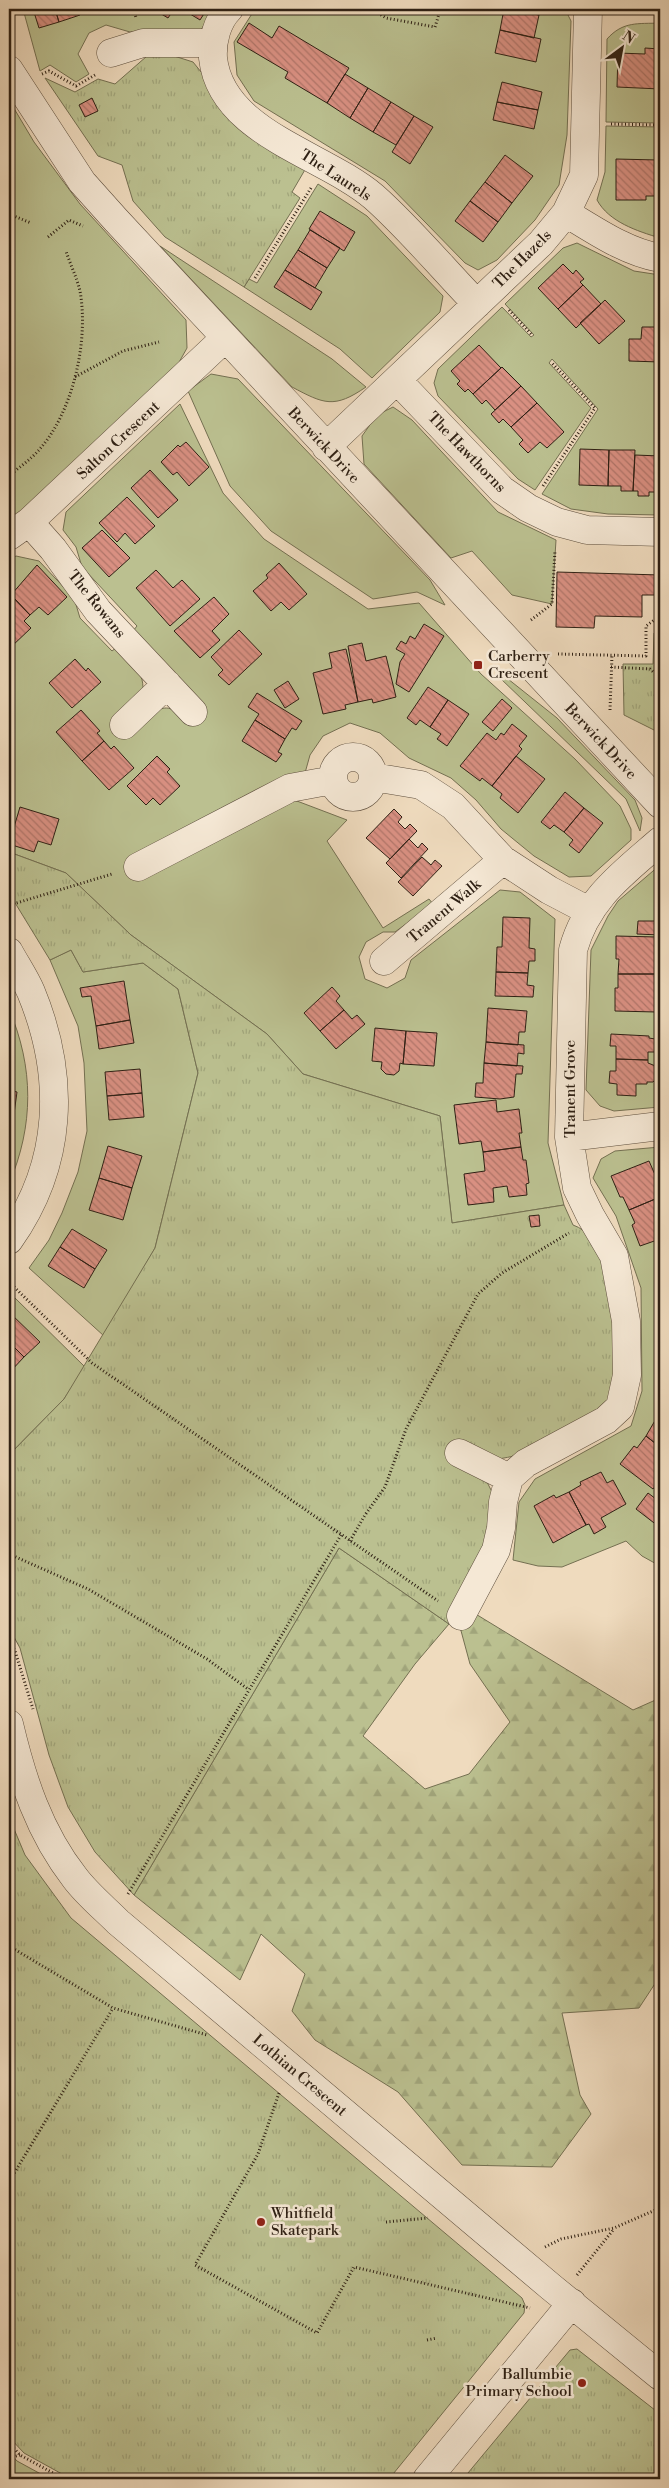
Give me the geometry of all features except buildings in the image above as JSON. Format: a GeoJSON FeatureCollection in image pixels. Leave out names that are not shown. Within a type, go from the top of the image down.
{"type":"FeatureCollection","features":[{"type":"Feature","properties":{"kind":"street"},"geometry":{"type":"LineString","coordinates":[[111,53],[143,43],[212,43],[229,9]]}},
{"type":"Feature","properties":{"kind":"street","name":"The Hazels"},"geometry":{"type":"LineString","coordinates":[[326,447],[541,243],[566,213],[584,175],[588,9]]}},
{"type":"Feature","properties":{"kind":"street","name":"The Laurels"},"geometry":{"type":"LineString","coordinates":[[212,43],[214,70],[225,96],[252,122],[373,196],[484,298]]}},
{"type":"Feature","properties":{"kind":"street","name":"Berwick Drive"},"geometry":{"type":"LineString","coordinates":[[9,70],[82,182],[224,339],[660,804]]}},
{"type":"Feature","properties":{"kind":"street"},"geometry":{"type":"LineString","coordinates":[[566,213],[609,240],[660,258]]}},
{"type":"Feature","properties":{"kind":"street","name":"Salton Crescent"},"geometry":{"type":"LineString","coordinates":[[19,529],[224,339]]}},
{"type":"Feature","properties":{"kind":"street","name":"The Hawthorns"},"geometry":{"type":"LineString","coordinates":[[397,380],[502,490],[528,508],[557,522],[587,530],[660,532]]}},
{"type":"Feature","properties":{"kind":"street","name":"The Rowans"},"geometry":{"type":"LineString","coordinates":[[19,529],[53,549],[98,611],[168,684],[192,712]]}},
{"type":"Feature","properties":{"kind":"street"},"geometry":{"type":"LineString","coordinates":[[124,725],[168,684]]}},
{"type":"Feature","properties":{"kind":"street"},"geometry":{"type":"LineString","coordinates":[[138,867],[290,788],[333,780],[336,766],[341,760],[355,757],[368,764],[373,777],[421,785],[453,806],[503,860],[549,890],[588,911]]}},
{"type":"Feature","properties":{"kind":"street","name":"Tranent Grove"},"geometry":{"type":"LineString","coordinates":[[509,1478],[526,1463],[606,1420],[620,1407],[627,1374],[626,1321],[614,1256],[577,1188],[569,1137],[573,950],[579,930],[588,911],[612,883],[660,841]]}},
{"type":"Feature","properties":{"kind":"street","name":"Tranent Walk"},"geometry":{"type":"LineString","coordinates":[[384,961],[503,860]]}},
{"type":"Feature","properties":{"kind":"street"},"geometry":{"type":"LineString","coordinates":[[9,952],[31,992],[50,1051],[56,1110],[44,1170],[22,1222],[9,1240]]}},
{"type":"Feature","properties":{"kind":"street"},"geometry":{"type":"LineString","coordinates":[[569,1137],[660,1126]]}},
{"type":"Feature","properties":{"kind":"street"},"geometry":{"type":"LineString","coordinates":[[459,1453],[509,1478],[503,1502],[501,1528],[496,1550],[460,1616]]}},
{"type":"Feature","properties":{"kind":"street","name":"Lothian Crescent"},"geometry":{"type":"LineString","coordinates":[[9,1724],[20,1773],[40,1823],[75,1878],[118,1922],[578,2292],[660,2376]]}},
{"type":"Feature","properties":{"kind":"street"},"geometry":{"type":"LineString","coordinates":[[427,2479],[578,2292]]}},
{"type":"Feature","properties":{"kind":"path"},"geometry":{"type":"LineString","coordinates":[[372,9],[386,18],[435,27],[439,14]]}},
{"type":"Feature","properties":{"kind":"path"},"geometry":{"type":"LineString","coordinates":[[37,77],[49,71],[76,86],[95,75],[111,53]]}},
{"type":"Feature","properties":{"kind":"path"},"geometry":{"type":"LineString","coordinates":[[586,124],[660,125]]}},
{"type":"Feature","properties":{"kind":"path"},"geometry":{"type":"LineString","coordinates":[[256,278],[324,166]]}},
{"type":"Feature","properties":{"kind":"path"},"geometry":{"type":"LineString","coordinates":[[9,214],[31,223]]}},
{"type":"Feature","properties":{"kind":"path"},"geometry":{"type":"LineString","coordinates":[[48,237],[69,220],[84,226]]}},
{"type":"Feature","properties":{"kind":"path"},"geometry":{"type":"LineString","coordinates":[[9,476],[38,451],[61,418],[74,377],[84,331],[80,291],[66,251]]}},
{"type":"Feature","properties":{"kind":"path"},"geometry":{"type":"LineString","coordinates":[[484,298],[532,335]]}},
{"type":"Feature","properties":{"kind":"path"},"geometry":{"type":"LineString","coordinates":[[74,377],[123,351],[159,342]]}},
{"type":"Feature","properties":{"kind":"path"},"geometry":{"type":"LineString","coordinates":[[528,508],[594,408],[551,362]]}},
{"type":"Feature","properties":{"kind":"path"},"geometry":{"type":"LineString","coordinates":[[531,620],[552,604],[557,522]]}},
{"type":"Feature","properties":{"kind":"path"},"geometry":{"type":"LineString","coordinates":[[558,654],[646,656],[646,626],[660,616]]}},
{"type":"Feature","properties":{"kind":"path"},"geometry":{"type":"LineString","coordinates":[[610,718],[612,655]]}},
{"type":"Feature","properties":{"kind":"path"},"geometry":{"type":"LineString","coordinates":[[611,667],[650,669],[660,678]]}},
{"type":"Feature","properties":{"kind":"path"},"geometry":{"type":"LineString","coordinates":[[10,906],[81,882],[138,867]]}},
{"type":"Feature","properties":{"kind":"path"},"geometry":{"type":"LineString","coordinates":[[350,1541],[365,1515],[385,1487],[406,1430],[478,1294],[502,1273],[578,1228],[590,1215]]}},
{"type":"Feature","properties":{"kind":"path"},"geometry":{"type":"LineString","coordinates":[[9,1282],[92,1363],[460,1616]]}},
{"type":"Feature","properties":{"kind":"path"},"geometry":{"type":"LineString","coordinates":[[120,1890],[126,1896],[341,1535]]}},
{"type":"Feature","properties":{"kind":"path"},"geometry":{"type":"LineString","coordinates":[[9,1554],[88,1589],[207,1658],[248,1689]]}},
{"type":"Feature","properties":{"kind":"path"},"geometry":{"type":"LineString","coordinates":[[9,1639],[15,1651],[33,1711]]}},
{"type":"Feature","properties":{"kind":"path"},"geometry":{"type":"LineString","coordinates":[[9,1946],[113,2008],[210,2036]]}},
{"type":"Feature","properties":{"kind":"path"},"geometry":{"type":"LineString","coordinates":[[9,2182],[113,2008]]}},
{"type":"Feature","properties":{"kind":"path"},"geometry":{"type":"LineString","coordinates":[[288,2096],[280,2090],[258,2154],[195,2265],[318,2333],[354,2267],[531,2308]]}},
{"type":"Feature","properties":{"kind":"path"},"geometry":{"type":"LineString","coordinates":[[545,2248],[561,2239],[614,2228],[660,2208]]}},
{"type":"Feature","properties":{"kind":"path"},"geometry":{"type":"LineString","coordinates":[[386,2222],[432,2218],[424,2212]]}},
{"type":"Feature","properties":{"kind":"path"},"geometry":{"type":"LineString","coordinates":[[578,2292],[577,2274],[614,2228]]}},
{"type":"Feature","properties":{"kind":"path"},"geometry":{"type":"LineString","coordinates":[[537,2241],[551,2253]]}},
{"type":"Feature","properties":{"kind":"path"},"geometry":{"type":"LineString","coordinates":[[571,2269],[577,2274],[578,2292]]}},
{"type":"Feature","properties":{"kind":"path"},"geometry":{"type":"LineString","coordinates":[[528,2302],[531,2308],[529,2313]]}},
{"type":"Feature","properties":{"kind":"path"},"geometry":{"type":"LineString","coordinates":[[427,2340],[437,2338]]}},
{"type":"Feature","properties":{"kind":"path"},"geometry":{"type":"LineString","coordinates":[[9,2443],[20,2455],[64,2479]]}},
{"type":"Feature","properties":{"kind":"path"},"geometry":{"type":"LineString","coordinates":[[9,2458],[20,2455]]}},
{"type":"Feature","properties":{"kind":"green space"},"geometry":{"type":"Polygon","coordinates":[[[23,9],[214,9],[201,30],[130,32],[106,25],[89,33],[78,54],[89,74],[76,82],[50,65],[40,71],[23,9]]]}},
{"type":"Feature","properties":{"kind":"green space"},"geometry":{"type":"Polygon","coordinates":[[[255,9],[565,9],[571,21],[567,135],[559,185],[535,220],[497,260],[478,270],[465,263],[385,181],[254,101],[237,75],[234,42],[255,9]]]}},
{"type":"Feature","properties":{"kind":"green space"},"geometry":{"type":"Polygon","coordinates":[[[660,23],[660,123],[606,122],[607,39],[625,26],[660,23]]]}},
{"type":"Feature","properties":{"kind":"green space"},"geometry":{"type":"Polygon","coordinates":[[[171,55],[193,62],[206,78],[306,168],[292,192],[300,198],[244,287],[165,237],[133,201],[122,165],[98,156],[45,78],[75,92],[98,79],[115,84],[147,56],[171,55]]]}},
{"type":"Feature","properties":{"kind":"green space"},"geometry":{"type":"Polygon","coordinates":[[[9,100],[34,142],[80,204],[186,320],[187,348],[173,373],[9,523],[9,100]]]}},
{"type":"Feature","properties":{"kind":"green space"},"geometry":{"type":"Polygon","coordinates":[[[606,126],[660,127],[660,238],[624,225],[602,208],[597,200],[605,172],[606,126]]]}},
{"type":"Feature","properties":{"kind":"green space"},"geometry":{"type":"Polygon","coordinates":[[[318,184],[367,216],[443,296],[440,312],[372,378],[340,349],[244,287],[249,279],[257,283],[318,184]]]}},
{"type":"Feature","properties":{"kind":"green space"},"geometry":{"type":"Polygon","coordinates":[[[577,243],[634,271],[660,275],[660,515],[608,514],[571,509],[542,494],[598,409],[552,359],[549,363],[591,408],[535,490],[518,479],[438,396],[434,383],[438,369],[502,307],[531,337],[534,335],[505,304],[563,248],[577,243]]]}},
{"type":"Feature","properties":{"kind":"green space"},"geometry":{"type":"Polygon","coordinates":[[[160,246],[332,359],[366,387],[345,399],[329,402],[292,387],[160,246]]]}},
{"type":"Feature","properties":{"kind":"green space"},"geometry":{"type":"Polygon","coordinates":[[[211,374],[238,379],[430,580],[445,605],[417,592],[373,599],[271,531],[230,486],[188,391],[211,374]]]}},
{"type":"Feature","properties":{"kind":"green space"},"geometry":{"type":"Polygon","coordinates":[[[180,404],[223,493],[264,539],[368,609],[419,603],[481,674],[575,759],[620,806],[631,829],[631,840],[591,876],[569,877],[534,856],[501,829],[476,800],[451,778],[409,758],[380,733],[350,723],[323,736],[310,755],[305,773],[289,798],[347,820],[327,841],[383,928],[429,899],[433,904],[395,932],[383,932],[366,942],[359,957],[365,979],[387,988],[405,978],[411,960],[500,890],[520,892],[555,919],[548,1143],[564,1205],[452,1223],[440,1116],[303,1074],[267,1034],[131,935],[66,873],[9,852],[9,560],[16,556],[39,561],[74,598],[80,618],[112,651],[117,647],[136,668],[142,680],[142,694],[156,711],[166,708],[171,709],[189,726],[207,710],[133,631],[137,626],[82,567],[76,547],[63,530],[66,512],[180,404]]]}},
{"type":"Feature","properties":{"kind":"green space"},"geometry":{"type":"Polygon","coordinates":[[[393,407],[412,420],[498,512],[556,540],[552,604],[512,595],[472,551],[451,558],[364,464],[362,436],[377,415],[393,407]]]}},
{"type":"Feature","properties":{"kind":"green space"},"geometry":{"type":"Polygon","coordinates":[[[654,633],[660,633],[660,733],[624,715],[623,664],[653,664],[654,633]]]}},
{"type":"Feature","properties":{"kind":"green space"},"geometry":{"type":"Polygon","coordinates":[[[503,675],[557,718],[635,800],[642,818],[640,831],[626,799],[500,678],[503,675]]]}},
{"type":"Feature","properties":{"kind":"green space"},"geometry":{"type":"Polygon","coordinates":[[[9,852],[66,873],[131,935],[267,1034],[303,1074],[440,1116],[452,1223],[564,1205],[573,1225],[588,1235],[602,1255],[613,1311],[616,1373],[609,1401],[594,1414],[551,1439],[517,1455],[498,1459],[487,1482],[496,1500],[487,1548],[449,1624],[339,1548],[134,1895],[95,1852],[68,1807],[49,1755],[20,1648],[9,1628],[9,1455],[64,1399],[155,1248],[198,1073],[178,989],[143,963],[83,972],[71,950],[50,960],[9,893],[9,852]]]}},
{"type":"Feature","properties":{"kind":"green space"},"geometry":{"type":"Polygon","coordinates":[[[660,865],[660,1107],[614,1111],[600,1106],[586,1090],[591,950],[608,916],[618,901],[660,865]]]}},
{"type":"Feature","properties":{"kind":"green space"},"geometry":{"type":"Polygon","coordinates":[[[71,950],[83,972],[143,963],[178,989],[198,1073],[155,1248],[104,1336],[29,1268],[49,1240],[62,1213],[78,1172],[87,1131],[84,1063],[78,1026],[50,960],[71,950]]]}},
{"type":"Feature","properties":{"kind":"green space"},"geometry":{"type":"Polygon","coordinates":[[[9,1009],[23,1053],[28,1096],[23,1140],[9,1184],[9,1009]]]}},
{"type":"Feature","properties":{"kind":"green space"},"geometry":{"type":"Polygon","coordinates":[[[660,1147],[660,1566],[642,1556],[626,1541],[562,1567],[538,1566],[513,1560],[519,1502],[535,1479],[631,1426],[642,1391],[641,1288],[616,1216],[593,1178],[601,1159],[615,1151],[660,1147]]]}},
{"type":"Feature","properties":{"kind":"green space"},"geometry":{"type":"Polygon","coordinates":[[[9,1296],[14,1297],[85,1367],[64,1399],[9,1455],[9,1296]]]}},
{"type":"Feature","properties":{"kind":"green space"},"geometry":{"type":"Polygon","coordinates":[[[339,1548],[449,1624],[415,1664],[363,1736],[425,1789],[469,1774],[510,1722],[470,1664],[460,1627],[474,1613],[633,1710],[660,1698],[660,1976],[639,2008],[562,2013],[580,2095],[591,2114],[552,2167],[462,2165],[398,2092],[315,2040],[292,2011],[305,1974],[261,1934],[240,1980],[134,1895],[339,1548]]]}},
{"type":"Feature","properties":{"kind":"green space"},"geometry":{"type":"Polygon","coordinates":[[[9,1817],[25,1855],[71,1918],[522,2298],[525,2305],[524,2313],[389,2479],[71,2479],[24,2453],[9,2437],[9,1817]]]}},
{"type":"Feature","properties":{"kind":"green space","name":"Ballumbie Primary School"},"geometry":{"type":"Polygon","coordinates":[[[577,2349],[660,2414],[660,2479],[463,2479],[570,2350],[577,2349]]]}},
{"type":"Feature","properties":{"kind":"green space"},"geometry":{"type":"Polygon","coordinates":[[[9,2452],[17,2461],[50,2479],[9,2479],[9,2452]]]}},
{"type":"Feature","properties":{"kind":"place","name":"Carberry Crescent"},"geometry":{"type":"Point","coordinates":[478,665]}},
{"type":"Feature","properties":{"kind":"place","name":"Whitfield Skatepark"},"geometry":{"type":"Point","coordinates":[261,2222]}},
{"type":"Feature","properties":{"kind":"place","name":"Ballumbie Primary School"},"geometry":{"type":"Point","coordinates":[582,2383]}}]}
